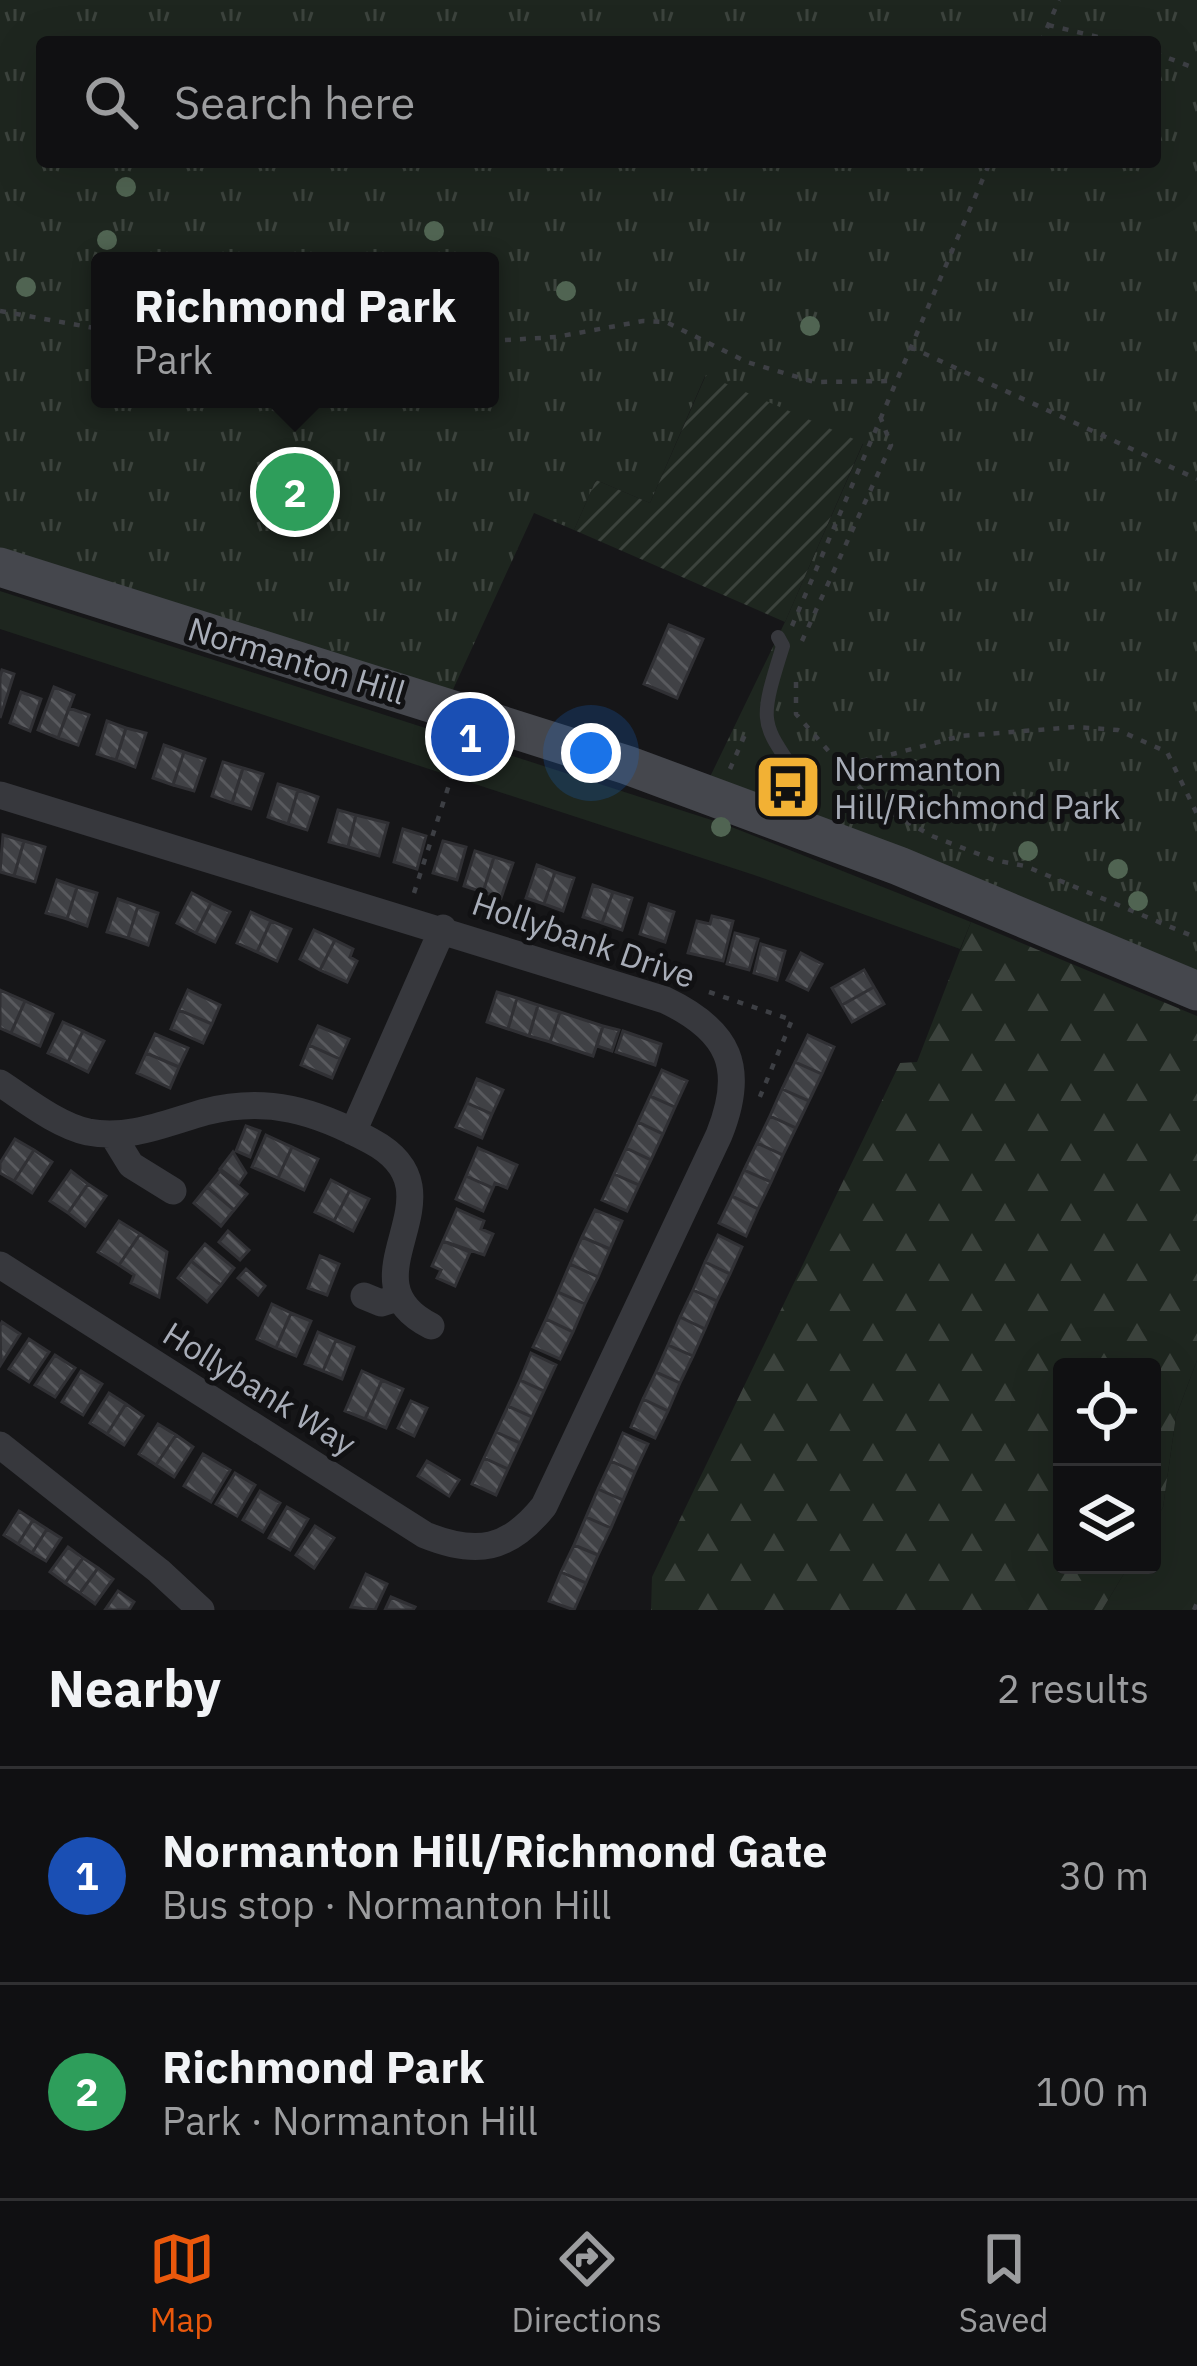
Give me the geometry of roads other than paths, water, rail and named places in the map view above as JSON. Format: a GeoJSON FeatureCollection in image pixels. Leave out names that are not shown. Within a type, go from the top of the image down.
{"type":"FeatureCollection","features":[{"type":"Feature","properties":{"kind":"main road","name":"Normanton Hill"},"geometry":{"type":"LineString","coordinates":[[0,567],[529,732],[797,826],[1197,991]]}},
{"type":"Feature","properties":{"kind":"street","name":"Hollybank Drive"},"geometry":{"type":"LineString","coordinates":[[0,795],[443,928],[664,1000],[693,1013],[726,1049],[733,1077],[731,1104],[719,1136],[544,1506],[528,1526],[490,1546]]}},
{"type":"Feature","properties":{"kind":"street"},"geometry":{"type":"LineString","coordinates":[[353,1132],[443,928]]}},
{"type":"Feature","properties":{"kind":"street"},"geometry":{"type":"LineString","coordinates":[[0,1083],[84,1131],[156,1129],[203,1113],[265,1103],[299,1108],[378,1145],[401,1167],[409,1185],[411,1208],[393,1280],[397,1298],[404,1309],[431,1326]]}},
{"type":"Feature","properties":{"kind":"street"},"geometry":{"type":"LineString","coordinates":[[112,1133],[131,1165],[172,1191]]}},
{"type":"Feature","properties":{"kind":"street","name":"Hollybank Way"},"geometry":{"type":"LineString","coordinates":[[0,1265],[425,1534],[451,1545],[490,1546]]}},
{"type":"Feature","properties":{"kind":"street"},"geometry":{"type":"LineString","coordinates":[[364,1296],[381,1303],[397,1298]]}},
{"type":"Feature","properties":{"kind":"street"},"geometry":{"type":"LineString","coordinates":[[0,1445],[201,1610]]}},
{"type":"Feature","properties":{"kind":"lane"},"geometry":{"type":"LineString","coordinates":[[781,642],[765,708],[766,727],[808,793],[797,826]]}},
{"type":"Feature","properties":{"kind":"place","name":"Richmond Park"},"geometry":{"type":"Point","coordinates":[295,492]}},
{"type":"Feature","properties":{"kind":"place","name":"Normanton Hill/Richmond Gate"},"geometry":{"type":"Point","coordinates":[470,737]}},
{"type":"Feature","properties":{"kind":"place","name":"Normanton Hill/Richmond Park"},"geometry":{"type":"Point","coordinates":[788,787]}}]}
